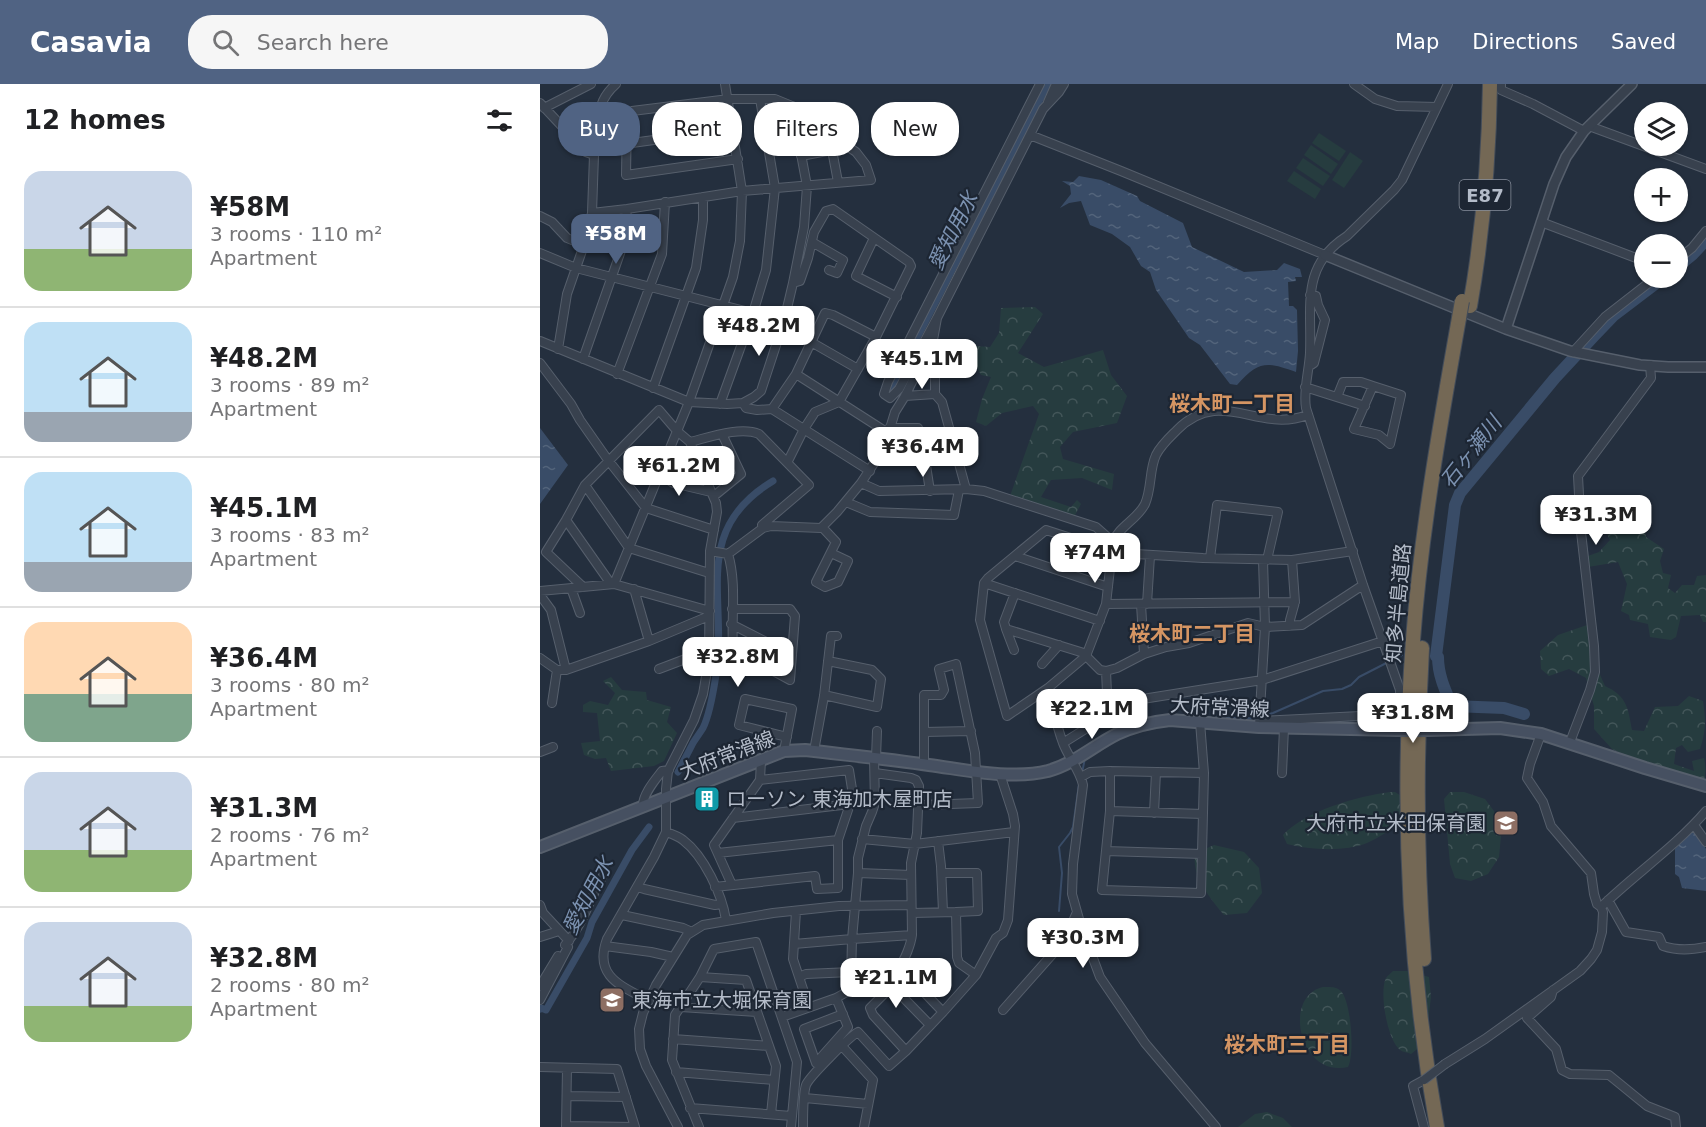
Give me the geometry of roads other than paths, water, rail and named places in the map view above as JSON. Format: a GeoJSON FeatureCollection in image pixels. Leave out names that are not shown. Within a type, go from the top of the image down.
{"type":"FeatureCollection","features":[{"type":"Feature","properties":{"kind":"highway","name":"知多半島道路"},"geometry":{"type":"LineString","coordinates":[[1446,1127],[1431,1032],[1421,922],[1417,796],[1418,713],[1427,582],[1465,311],[1479,148],[1481,84]]}},
{"type":"Feature","properties":{"kind":"highway","name":"知多半島道路"},"geometry":{"type":"LineString","coordinates":[[1437,1127],[1423,1032],[1412,923],[1407,795],[1409,712],[1413,639],[1427,509],[1484,200],[1490,84]]}},
{"type":"Feature","properties":{"kind":"main road","name":"大府常滑線"},"geometry":{"type":"LineString","coordinates":[[540,848],[784,751],[806,750],[1000,774],[1038,773],[1072,762],[1115,735],[1143,724],[1170,720],[1259,724],[1284,728],[1429,730],[1500,728],[1541,734],[1570,742],[1706,786]]}},
{"type":"Feature","properties":{"kind":"street"},"geometry":{"type":"LineString","coordinates":[[558,123],[542,106],[591,84]]}},
{"type":"Feature","properties":{"kind":"street"},"geometry":{"type":"LineString","coordinates":[[602,102],[616,84]]}},
{"type":"Feature","properties":{"kind":"street"},"geometry":{"type":"LineString","coordinates":[[725,84],[729,102]]}},
{"type":"Feature","properties":{"kind":"street"},"geometry":{"type":"LineString","coordinates":[[1040,84],[888,382],[884,394],[890,398],[899,389],[937,318],[1043,109],[1064,84]]}},
{"type":"Feature","properties":{"kind":"street"},"geometry":{"type":"LineString","coordinates":[[1047,105],[1048,98],[1056,84]]}},
{"type":"Feature","properties":{"kind":"street"},"geometry":{"type":"LineString","coordinates":[[1354,84],[1376,99],[1397,106],[1437,107]]}},
{"type":"Feature","properties":{"kind":"street"},"geometry":{"type":"LineString","coordinates":[[1210,558],[1217,505],[1278,512],[1265,560],[1265,627],[1259,724],[1400,714],[1400,690],[1307,415],[1305,387],[1309,365],[1310,295],[1313,278],[1325,255],[1402,180],[1448,84]]}},
{"type":"Feature","properties":{"kind":"street"},"geometry":{"type":"LineString","coordinates":[[1501,84],[1500,90],[1586,129],[1706,169]]}},
{"type":"Feature","properties":{"kind":"street"},"geometry":{"type":"LineString","coordinates":[[1506,328],[1561,166],[1586,129],[1632,84]]}},
{"type":"Feature","properties":{"kind":"street"},"geometry":{"type":"LineString","coordinates":[[640,110],[729,99],[775,99],[782,102]]}},
{"type":"Feature","properties":{"kind":"street"},"geometry":{"type":"LineString","coordinates":[[720,404],[766,270],[775,188],[760,99]]}},
{"type":"Feature","properties":{"kind":"street"},"geometry":{"type":"LineString","coordinates":[[1030,135],[1506,328],[1573,352],[1650,366],[1706,368]]}},
{"type":"Feature","properties":{"kind":"street"},"geometry":{"type":"LineString","coordinates":[[558,349],[567,294],[592,213],[595,156]]}},
{"type":"Feature","properties":{"kind":"street"},"geometry":{"type":"LineString","coordinates":[[626,156],[626,175],[738,159]]}},
{"type":"Feature","properties":{"kind":"street"},"geometry":{"type":"LineString","coordinates":[[612,584],[689,402],[734,277],[740,241],[742,191],[738,156]]}},
{"type":"Feature","properties":{"kind":"street"},"geometry":{"type":"LineString","coordinates":[[540,341],[689,402],[743,403],[754,397],[761,391],[794,283],[804,227],[807,186],[801,156]]}},
{"type":"Feature","properties":{"kind":"street"},"geometry":{"type":"LineString","coordinates":[[833,156],[838,182]]}},
{"type":"Feature","properties":{"kind":"street"},"geometry":{"type":"LineString","coordinates":[[592,213],[742,191],[871,180],[866,165],[859,156]]}},
{"type":"Feature","properties":{"kind":"street"},"geometry":{"type":"LineString","coordinates":[[653,388],[696,268],[703,220],[703,196]]}},
{"type":"Feature","properties":{"kind":"street"},"geometry":{"type":"LineString","coordinates":[[617,374],[662,254],[665,202]]}},
{"type":"Feature","properties":{"kind":"street"},"geometry":{"type":"LineString","coordinates":[[583,359],[624,242],[627,209]]}},
{"type":"Feature","properties":{"kind":"street"},"geometry":{"type":"LineString","coordinates":[[788,461],[815,412],[839,402],[876,337],[911,266],[909,262],[833,209],[826,212],[814,232],[800,281],[794,283]]}},
{"type":"Feature","properties":{"kind":"street"},"geometry":{"type":"LineString","coordinates":[[540,216],[552,222],[567,238],[584,245]]}},
{"type":"Feature","properties":{"kind":"street"},"geometry":{"type":"LineString","coordinates":[[1541,222],[1634,257]]}},
{"type":"Feature","properties":{"kind":"street"},"geometry":{"type":"LineString","coordinates":[[1688,251],[1706,231]]}},
{"type":"Feature","properties":{"kind":"street"},"geometry":{"type":"LineString","coordinates":[[874,238],[856,276],[897,297]]}},
{"type":"Feature","properties":{"kind":"street"},"geometry":{"type":"LineString","coordinates":[[812,242],[843,260],[837,273],[829,270]]}},
{"type":"Feature","properties":{"kind":"street"},"geometry":{"type":"LineString","coordinates":[[540,253],[576,268],[784,321]]}},
{"type":"Feature","properties":{"kind":"street"},"geometry":{"type":"LineString","coordinates":[[1573,352],[1605,317],[1642,288]]}},
{"type":"Feature","properties":{"kind":"street"},"geometry":{"type":"LineString","coordinates":[[1309,365],[1314,363],[1325,320],[1316,296],[1310,295]]}},
{"type":"Feature","properties":{"kind":"street"},"geometry":{"type":"LineString","coordinates":[[772,409],[796,374],[825,313],[876,337]]}},
{"type":"Feature","properties":{"kind":"street"},"geometry":{"type":"LineString","coordinates":[[713,552],[727,554],[763,528],[771,526],[822,527],[861,483],[884,448],[895,412],[933,340],[937,318]]}},
{"type":"Feature","properties":{"kind":"street"},"geometry":{"type":"LineString","coordinates":[[811,342],[858,369]]}},
{"type":"Feature","properties":{"kind":"street"},"geometry":{"type":"LineString","coordinates":[[540,363],[571,404],[608,460],[646,508],[714,530]]}},
{"type":"Feature","properties":{"kind":"street"},"geometry":{"type":"LineString","coordinates":[[1570,742],[1595,672],[1581,532],[1578,476],[1651,378],[1650,366]]}},
{"type":"Feature","properties":{"kind":"street"},"geometry":{"type":"LineString","coordinates":[[796,374],[839,402],[889,430],[918,428],[918,446],[953,441]]}},
{"type":"Feature","properties":{"kind":"street"},"geometry":{"type":"LineString","coordinates":[[846,501],[870,512],[954,514],[963,489],[942,402],[935,394],[935,374]]}},
{"type":"Feature","properties":{"kind":"street"},"geometry":{"type":"LineString","coordinates":[[1337,397],[1343,382],[1361,382],[1374,386],[1401,395],[1390,444],[1379,435],[1354,429],[1374,386]]}},
{"type":"Feature","properties":{"kind":"street"},"geometry":{"type":"LineString","coordinates":[[1305,387],[1365,406]]}},
{"type":"Feature","properties":{"kind":"street"},"geometry":{"type":"LineString","coordinates":[[905,396],[935,394]]}},
{"type":"Feature","properties":{"kind":"street"},"geometry":{"type":"LineString","coordinates":[[743,403],[746,408],[772,409],[870,471]]}},
{"type":"Feature","properties":{"kind":"street"},"geometry":{"type":"LineString","coordinates":[[583,587],[543,550],[566,520],[585,485],[658,410],[677,431],[690,441],[717,508],[709,573],[709,650],[706,680],[700,705],[666,778],[666,832],[603,952],[604,964],[611,979],[649,1001]]}},
{"type":"Feature","properties":{"kind":"street"},"geometry":{"type":"LineString","coordinates":[[1111,551],[1046,530],[984,583],[980,620],[1007,716],[1048,688],[1086,655],[1106,604],[1113,542],[1144,506],[1149,492],[1152,466],[1166,441],[1189,419],[1215,410],[1287,420],[1307,415]]}},
{"type":"Feature","properties":{"kind":"street"},"geometry":{"type":"LineString","coordinates":[[690,441],[751,431],[759,434],[788,461],[809,485],[762,525],[763,528]]}},
{"type":"Feature","properties":{"kind":"street"},"geometry":{"type":"LineString","coordinates":[[712,494],[741,474],[722,434]]}},
{"type":"Feature","properties":{"kind":"street"},"geometry":{"type":"LineString","coordinates":[[923,446],[930,491]]}},
{"type":"Feature","properties":{"kind":"street"},"geometry":{"type":"LineString","coordinates":[[660,474],[674,483],[712,494]]}},
{"type":"Feature","properties":{"kind":"street"},"geometry":{"type":"LineString","coordinates":[[861,483],[879,491],[963,489],[984,491],[1096,527],[1113,542],[1116,548],[1150,556],[1292,560],[1353,551]]}},
{"type":"Feature","properties":{"kind":"street"},"geometry":{"type":"LineString","coordinates":[[585,485],[629,548],[709,573]]}},
{"type":"Feature","properties":{"kind":"street"},"geometry":{"type":"LineString","coordinates":[[566,520],[612,584]]}},
{"type":"Feature","properties":{"kind":"street"},"geometry":{"type":"LineString","coordinates":[[822,527],[836,542],[816,582],[825,586],[838,582],[848,561],[831,553]]}},
{"type":"Feature","properties":{"kind":"street"},"geometry":{"type":"LineString","coordinates":[[727,554],[732,571],[731,624],[733,649],[790,680],[795,616],[790,609],[732,609]]}},
{"type":"Feature","properties":{"kind":"street"},"geometry":{"type":"LineString","coordinates":[[1015,556],[1108,587]]}},
{"type":"Feature","properties":{"kind":"street"},"geometry":{"type":"LineString","coordinates":[[1144,654],[1144,604],[1150,556]]}},
{"type":"Feature","properties":{"kind":"street"},"geometry":{"type":"LineString","coordinates":[[1290,626],[1295,602],[1292,560]]}},
{"type":"Feature","properties":{"kind":"street"},"geometry":{"type":"LineString","coordinates":[[984,583],[1100,621]]}},
{"type":"Feature","properties":{"kind":"street"},"geometry":{"type":"LineString","coordinates":[[566,670],[551,610],[540,593],[612,584],[709,614]]}},
{"type":"Feature","properties":{"kind":"street"},"geometry":{"type":"LineString","coordinates":[[1006,629],[1086,655],[1100,670],[1106,671],[1118,668],[1144,654],[1189,643],[1248,623],[1265,627],[1302,625],[1363,585]]}},
{"type":"Feature","properties":{"kind":"street"},"geometry":{"type":"LineString","coordinates":[[571,588],[580,613]]}},
{"type":"Feature","properties":{"kind":"street"},"geometry":{"type":"LineString","coordinates":[[634,590],[649,641]]}},
{"type":"Feature","properties":{"kind":"street"},"geometry":{"type":"LineString","coordinates":[[1014,650],[1004,621],[1015,593]]}},
{"type":"Feature","properties":{"kind":"street"},"geometry":{"type":"LineString","coordinates":[[1106,604],[1295,602]]}},
{"type":"Feature","properties":{"kind":"street"},"geometry":{"type":"LineString","coordinates":[[540,658],[557,670],[566,670],[649,641],[709,614]]}},
{"type":"Feature","properties":{"kind":"street"},"geometry":{"type":"LineString","coordinates":[[731,624],[792,655]]}},
{"type":"Feature","properties":{"kind":"street"},"geometry":{"type":"LineString","coordinates":[[814,751],[824,696],[831,636],[837,636]]}},
{"type":"Feature","properties":{"kind":"street"},"geometry":{"type":"LineString","coordinates":[[1063,743],[1130,701],[1262,680],[1383,641]]}},
{"type":"Feature","properties":{"kind":"street"},"geometry":{"type":"LineString","coordinates":[[1042,664],[1059,645]]}},
{"type":"Feature","properties":{"kind":"street"},"geometry":{"type":"LineString","coordinates":[[659,669],[709,650]]}},
{"type":"Feature","properties":{"kind":"street"},"geometry":{"type":"LineString","coordinates":[[824,696],[877,707],[881,679],[872,670],[828,661]]}},
{"type":"Feature","properties":{"kind":"street"},"geometry":{"type":"LineString","coordinates":[[922,805],[978,803],[975,753],[956,664],[939,669],[944,690],[941,695],[924,695],[924,764]]}},
{"type":"Feature","properties":{"kind":"street"},"geometry":{"type":"LineString","coordinates":[[552,703],[557,670]]}},
{"type":"Feature","properties":{"kind":"street"},"geometry":{"type":"LineString","coordinates":[[1106,671],[1108,715]]}},
{"type":"Feature","properties":{"kind":"street"},"geometry":{"type":"LineString","coordinates":[[1048,688],[1063,743],[1082,777],[1072,894],[1100,977],[1145,1043],[1216,1127]]}},
{"type":"Feature","properties":{"kind":"street"},"geometry":{"type":"LineString","coordinates":[[784,751],[787,737],[792,709],[744,699],[739,725],[787,737]]}},
{"type":"Feature","properties":{"kind":"street"},"geometry":{"type":"LineString","coordinates":[[1110,771],[1110,811],[1102,890],[1201,893],[1204,773],[1200,722]]}},
{"type":"Feature","properties":{"kind":"street"},"geometry":{"type":"LineString","coordinates":[[1282,773],[1284,728]]}},
{"type":"Feature","properties":{"kind":"street"},"geometry":{"type":"LineString","coordinates":[[782,1017],[845,993],[851,976],[858,858],[874,803],[877,731]]}},
{"type":"Feature","properties":{"kind":"street"},"geometry":{"type":"LineString","coordinates":[[924,732],[970,731]]}},
{"type":"Feature","properties":{"kind":"street"},"geometry":{"type":"LineString","coordinates":[[1424,1127],[1413,1086],[1563,984],[1580,971],[1597,950],[1602,932],[1603,912],[1597,904],[1591,873],[1551,826],[1543,802],[1527,778],[1541,734]]}},
{"type":"Feature","properties":{"kind":"street"},"geometry":{"type":"LineString","coordinates":[[540,752],[553,747]]}},
{"type":"Feature","properties":{"kind":"street"},"geometry":{"type":"LineString","coordinates":[[732,885],[714,845],[760,780],[761,760]]}},
{"type":"Feature","properties":{"kind":"street"},"geometry":{"type":"LineString","coordinates":[[644,807],[643,802],[655,779],[662,771],[669,770]]}},
{"type":"Feature","properties":{"kind":"street"},"geometry":{"type":"LineString","coordinates":[[715,887],[815,876],[817,889],[838,888],[838,840],[850,804],[852,789],[849,770],[760,780]]}},
{"type":"Feature","properties":{"kind":"street"},"geometry":{"type":"LineString","coordinates":[[1082,777],[1090,771],[1204,773]]}},
{"type":"Feature","properties":{"kind":"street"},"geometry":{"type":"LineString","coordinates":[[1154,813],[1156,772]]}},
{"type":"Feature","properties":{"kind":"street"},"geometry":{"type":"LineString","coordinates":[[799,977],[806,974],[851,976],[879,974],[899,966],[910,945],[912,935],[911,863],[917,833],[918,783],[911,778],[875,773]]}},
{"type":"Feature","properties":{"kind":"street"},"geometry":{"type":"LineString","coordinates":[[803,1127],[806,1084],[842,1045],[858,1032],[889,1066],[906,1052],[976,975],[996,938],[1003,933],[1008,920],[1014,832],[1013,814],[1000,774]]}},
{"type":"Feature","properties":{"kind":"street"},"geometry":{"type":"LineString","coordinates":[[733,818],[850,804]]}},
{"type":"Feature","properties":{"kind":"street"},"geometry":{"type":"LineString","coordinates":[[1110,811],[1203,814]]}},
{"type":"Feature","properties":{"kind":"street"},"geometry":{"type":"LineString","coordinates":[[1601,907],[1694,825],[1706,811]]}},
{"type":"Feature","properties":{"kind":"street"},"geometry":{"type":"LineString","coordinates":[[1694,825],[1706,842]]}},
{"type":"Feature","properties":{"kind":"street"},"geometry":{"type":"LineString","coordinates":[[666,832],[681,838],[690,846],[709,872],[726,920]]}},
{"type":"Feature","properties":{"kind":"street"},"geometry":{"type":"LineString","coordinates":[[862,839],[915,844],[1014,832]]}},
{"type":"Feature","properties":{"kind":"street"},"geometry":{"type":"LineString","coordinates":[[718,853],[838,840]]}},
{"type":"Feature","properties":{"kind":"street"},"geometry":{"type":"LineString","coordinates":[[938,841],[943,912]]}},
{"type":"Feature","properties":{"kind":"street"},"geometry":{"type":"LineString","coordinates":[[1106,851],[1202,854]]}},
{"type":"Feature","properties":{"kind":"street"},"geometry":{"type":"LineString","coordinates":[[540,986],[567,943],[606,872]]}},
{"type":"Feature","properties":{"kind":"street"},"geometry":{"type":"LineString","coordinates":[[858,873],[911,875]]}},
{"type":"Feature","properties":{"kind":"street"},"geometry":{"type":"LineString","coordinates":[[678,1127],[651,1075],[638,1040],[640,1021],[656,985],[687,935],[703,925],[726,920],[855,906],[943,912],[978,911],[977,873],[942,873]]}},
{"type":"Feature","properties":{"kind":"street"},"geometry":{"type":"LineString","coordinates":[[637,886],[644,890],[722,904]]}},
{"type":"Feature","properties":{"kind":"street"},"geometry":{"type":"LineString","coordinates":[[1608,900],[1626,932],[1659,937],[1663,946],[1673,950],[1694,950],[1706,947]]}},
{"type":"Feature","properties":{"kind":"street"},"geometry":{"type":"LineString","coordinates":[[540,905],[543,914],[559,931],[568,947],[540,1000]]}},
{"type":"Feature","properties":{"kind":"street"},"geometry":{"type":"LineString","coordinates":[[796,911],[793,959],[809,1007]]}},
{"type":"Feature","properties":{"kind":"street"},"geometry":{"type":"LineString","coordinates":[[956,912],[957,957],[959,963],[976,975]]}},
{"type":"Feature","properties":{"kind":"street"},"geometry":{"type":"LineString","coordinates":[[1003,1010],[1065,940],[1077,912]]}},
{"type":"Feature","properties":{"kind":"street"},"geometry":{"type":"LineString","coordinates":[[622,915],[692,932]]}},
{"type":"Feature","properties":{"kind":"street"},"geometry":{"type":"LineString","coordinates":[[540,937],[559,931]]}},
{"type":"Feature","properties":{"kind":"street"},"geometry":{"type":"LineString","coordinates":[[794,944],[912,935]]}},
{"type":"Feature","properties":{"kind":"street"},"geometry":{"type":"LineString","coordinates":[[699,1127],[672,1060],[675,1015],[700,977],[714,949],[756,942],[797,1062],[791,1127]]}},
{"type":"Feature","properties":{"kind":"street"},"geometry":{"type":"LineString","coordinates":[[605,946],[661,953],[674,957]]}},
{"type":"Feature","properties":{"kind":"street"},"geometry":{"type":"LineString","coordinates":[[899,966],[943,1012]]}},
{"type":"Feature","properties":{"kind":"street"},"geometry":{"type":"LineString","coordinates":[[879,974],[930,1025]]}},
{"type":"Feature","properties":{"kind":"street"},"geometry":{"type":"LineString","coordinates":[[700,977],[747,980],[776,1066],[771,1114]]}},
{"type":"Feature","properties":{"kind":"street"},"geometry":{"type":"LineString","coordinates":[[892,986],[870,1008],[873,1015],[906,1052]]}},
{"type":"Feature","properties":{"kind":"street"},"geometry":{"type":"LineString","coordinates":[[1553,989],[1551,997],[1527,1018],[1556,1049],[1562,1070],[1570,1074],[1609,1075],[1647,1106],[1675,1117],[1676,1127]]}},
{"type":"Feature","properties":{"kind":"street"},"geometry":{"type":"LineString","coordinates":[[836,998],[843,1014],[848,1027],[816,1064],[804,1029],[843,1014]]}},
{"type":"Feature","properties":{"kind":"street"},"geometry":{"type":"LineString","coordinates":[[681,1007],[757,1012]]}},
{"type":"Feature","properties":{"kind":"street"},"geometry":{"type":"LineString","coordinates":[[673,1039],[769,1046]]}},
{"type":"Feature","properties":{"kind":"street"},"geometry":{"type":"LineString","coordinates":[[842,1045],[873,1080],[864,1127]]}},
{"type":"Feature","properties":{"kind":"street"},"geometry":{"type":"LineString","coordinates":[[540,1067],[617,1069],[635,1127],[566,1126],[567,1068]]}},
{"type":"Feature","properties":{"kind":"street"},"geometry":{"type":"LineString","coordinates":[[676,1072],[774,1080]]}},
{"type":"Feature","properties":{"kind":"street"},"geometry":{"type":"LineString","coordinates":[[567,1096],[626,1098]]}},
{"type":"Feature","properties":{"kind":"street"},"geometry":{"type":"LineString","coordinates":[[805,1098],[868,1104]]}},
{"type":"Feature","properties":{"kind":"street"},"geometry":{"type":"LineString","coordinates":[[690,1108],[792,1116]]}},
{"type":"Feature","properties":{"kind":"water"},"geometry":{"type":"Polygon","coordinates":[[[1079,176],[1101,180],[1137,196],[1140,201],[1183,223],[1192,247],[1244,272],[1277,270],[1284,263],[1300,269],[1302,277],[1295,277],[1296,281],[1288,282],[1289,306],[1297,310],[1296,372],[1278,366],[1264,365],[1251,371],[1237,385],[1230,384],[1200,345],[1189,338],[1156,290],[1150,272],[1141,266],[1130,247],[1112,234],[1090,225],[1081,201],[1069,203],[1060,208],[1071,194],[1070,186],[1062,181],[1073,182],[1079,176]]]}},
{"type":"Feature","properties":{"kind":"water"},"geometry":{"type":"Polygon","coordinates":[[[540,428],[568,465],[540,504],[540,428]]]}},
{"type":"Feature","properties":{"kind":"water"},"geometry":{"type":"Polygon","coordinates":[[[1692,832],[1695,832],[1706,849],[1706,891],[1682,888],[1679,877],[1675,874],[1675,849],[1692,832]]]}},
{"type":"Feature","properties":{"kind":"waterway","name":"愛知用水"},"geometry":{"type":"LineString","coordinates":[[888,394],[1048,84]]}},
{"type":"Feature","properties":{"kind":"waterway","name":"石ヶ瀬川"},"geometry":{"type":"LineString","coordinates":[[1688,258],[1706,240]]}},
{"type":"Feature","properties":{"kind":"waterway","name":"石ヶ瀬川"},"geometry":{"type":"LineString","coordinates":[[1524,714],[1504,708],[1452,706],[1442,682],[1436,656],[1455,505],[1460,493],[1555,378],[1613,316],[1650,288]]}},
{"type":"Feature","properties":{"kind":"waterway","name":"愛知用水"},"geometry":{"type":"LineString","coordinates":[[678,772],[703,728],[713,694],[718,647],[718,568],[722,544],[731,522],[747,501],[773,481]]}},
{"type":"Feature","properties":{"kind":"waterway"},"geometry":{"type":"LineString","coordinates":[[1207,718],[1250,718],[1273,713],[1323,691],[1342,689],[1351,685],[1359,677],[1402,655]]}},
{"type":"Feature","properties":{"kind":"waterway"},"geometry":{"type":"LineString","coordinates":[[1127,724],[1156,717]]}},
{"type":"Feature","properties":{"kind":"waterway"},"geometry":{"type":"LineString","coordinates":[[1082,773],[1085,758]]}},
{"type":"Feature","properties":{"kind":"waterway"},"geometry":{"type":"LineString","coordinates":[[1059,911],[1062,873],[1059,847],[1073,827],[1079,784]]}},
{"type":"Feature","properties":{"kind":"waterway","name":"愛知用水"},"geometry":{"type":"LineString","coordinates":[[540,1009],[546,1010],[587,938],[592,922],[632,850],[649,827]]}},
{"type":"Feature","properties":{"kind":"place","name":"ローソン 東海加木屋町店"},"geometry":{"type":"Point","coordinates":[707,799]}},
{"type":"Feature","properties":{"kind":"place","name":"大府市立米田保育園"},"geometry":{"type":"Point","coordinates":[1506,823]}},
{"type":"Feature","properties":{"kind":"place","name":"東海市立大堀保育園"},"geometry":{"type":"Point","coordinates":[612,1000]}},
{"type":"Feature","properties":{"kind":"district","name":"桜木町一丁目"},"geometry":{"type":"Point","coordinates":[1232,404]}},
{"type":"Feature","properties":{"kind":"district","name":"桜木町二丁目"},"geometry":{"type":"Point","coordinates":[1192,634]}},
{"type":"Feature","properties":{"kind":"district","name":"桜木町三丁目"},"geometry":{"type":"Point","coordinates":[1287,1045]}}]}
